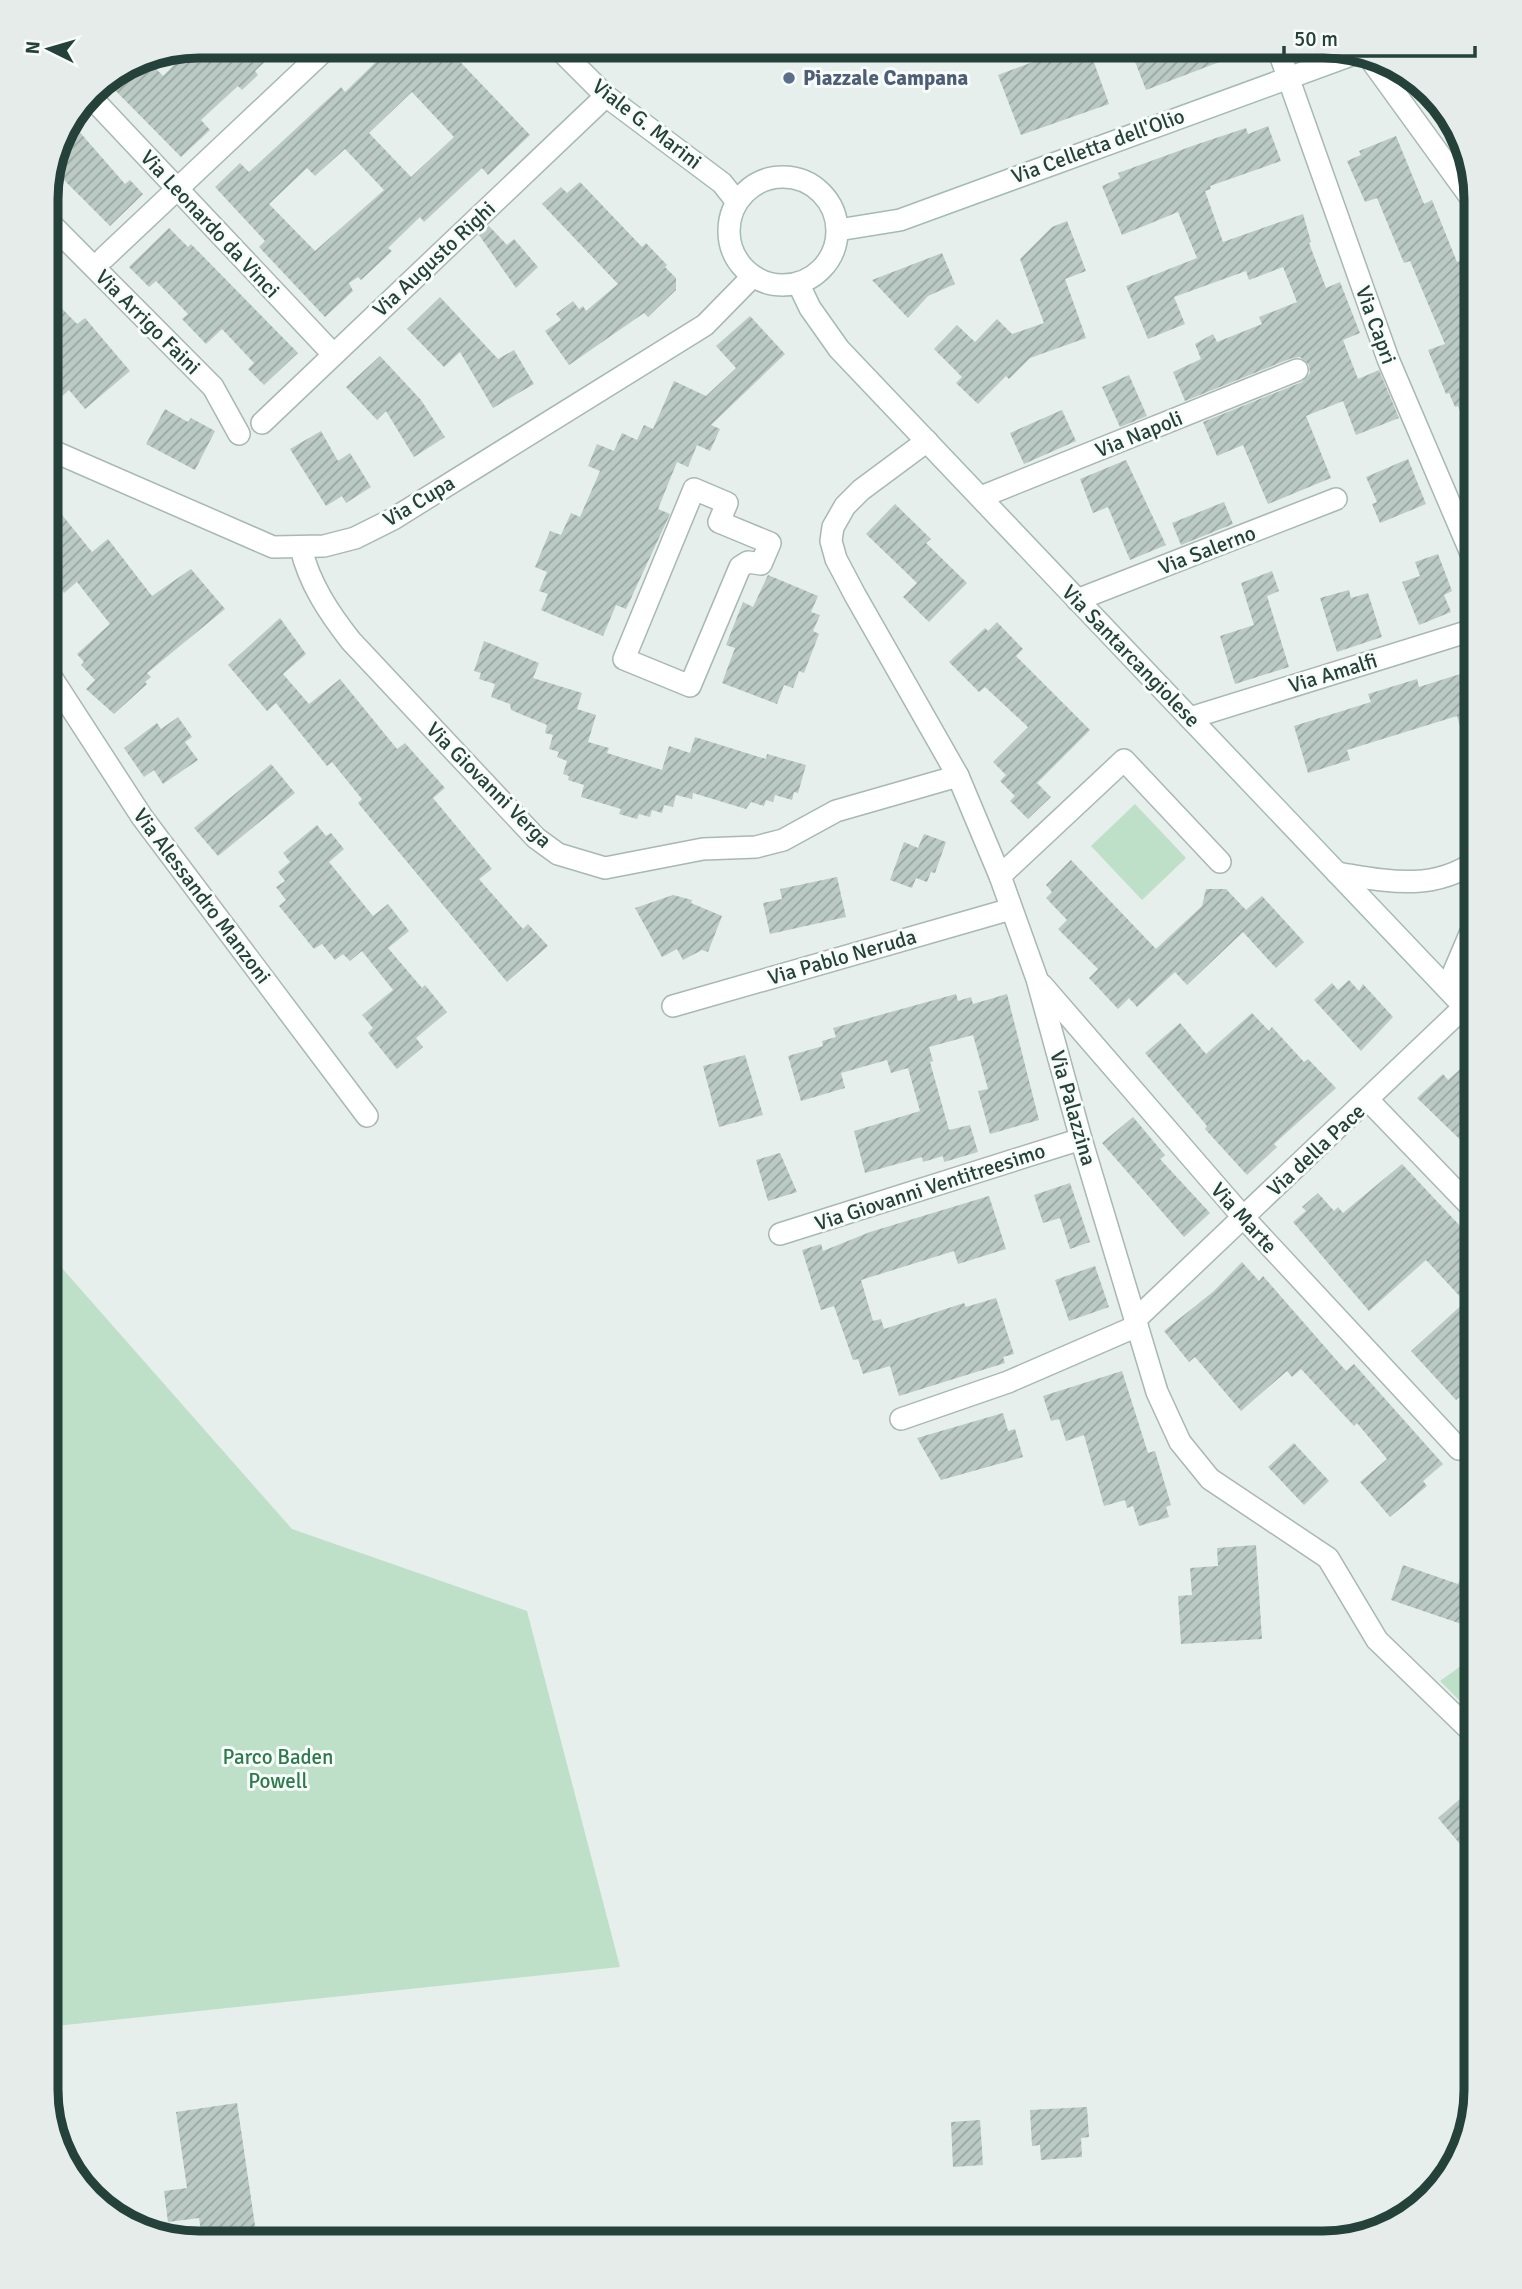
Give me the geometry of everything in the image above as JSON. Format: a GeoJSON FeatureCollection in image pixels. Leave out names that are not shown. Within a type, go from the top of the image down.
{"type":"FeatureCollection","features":[{"type":"Feature","properties":{"kind":"street"},"geometry":{"type":"LineString","coordinates":[[104,258],[316,58]]}},
{"type":"Feature","properties":{"kind":"street","name":"Viale G. Marini"},"geometry":{"type":"LineString","coordinates":[[568,58],[606,96],[722,183],[737,202]]}},
{"type":"Feature","properties":{"kind":"street","name":"Via Capri"},"geometry":{"type":"LineString","coordinates":[[1281,58],[1388,359],[1464,537]]}},
{"type":"Feature","properties":{"kind":"street","name":"Via Celletta dell'Olio"},"geometry":{"type":"LineString","coordinates":[[838,230],[900,220],[1342,59]]}},
{"type":"Feature","properties":{"kind":"street"},"geometry":{"type":"LineString","coordinates":[[1377,68],[1463,188]]}},
{"type":"Feature","properties":{"kind":"street","name":"Via Augusto Righi"},"geometry":{"type":"LineString","coordinates":[[262,423],[606,96]]}},
{"type":"Feature","properties":{"kind":"street","name":"Via Leonardo da Vinci"},"geometry":{"type":"LineString","coordinates":[[96,103],[333,354]]}},
{"type":"Feature","properties":{"kind":"street"},"geometry":{"type":"LineString","coordinates":[[781,176],[798,178],[814,186],[826,198],[835,213],[838,230],[835,247],[827,263],[814,275],[798,283],[767,282],[753,276],[741,264],[733,250],[731,217],[737,202],[749,189],[764,180],[781,176]]}},
{"type":"Feature","properties":{"kind":"street","name":"Via Arrigo Faini"},"geometry":{"type":"LineString","coordinates":[[58,231],[213,387],[239,434]]}},
{"type":"Feature","properties":{"kind":"street","name":"Via Cupa"},"geometry":{"type":"LineString","coordinates":[[58,453],[273,547],[301,548],[355,538],[393,519],[705,326],[734,299],[753,276]]}},
{"type":"Feature","properties":{"kind":"street","name":"Via Santarcangiolese"},"geometry":{"type":"LineString","coordinates":[[798,283],[810,308],[839,349],[1464,1006]]}},
{"type":"Feature","properties":{"kind":"street","name":"Via Napoli"},"geometry":{"type":"LineString","coordinates":[[981,497],[1297,370]]}},
{"type":"Feature","properties":{"kind":"street","name":"Via Palazzina"},"geometry":{"type":"LineString","coordinates":[[927,441],[861,490],[845,506],[833,527],[831,541],[836,559],[855,595],[958,776],[1000,876],[1037,979],[1081,1139],[1157,1392],[1180,1442],[1210,1479],[1328,1558],[1377,1640],[1464,1724]]}},
{"type":"Feature","properties":{"kind":"street"},"geometry":{"type":"LineString","coordinates":[[694,489],[727,503],[719,522],[770,543],[761,564],[748,562],[740,567],[690,686],[624,659],[694,489]]}},
{"type":"Feature","properties":{"kind":"street","name":"Via Salerno"},"geometry":{"type":"LineString","coordinates":[[1077,600],[1336,499]]}},
{"type":"Feature","properties":{"kind":"street","name":"Via Giovanni Verga"},"geometry":{"type":"LineString","coordinates":[[301,548],[306,568],[328,612],[351,641],[536,838],[558,854],[579,862],[605,868],[703,849],[756,847],[783,840],[836,811],[958,776]]}},
{"type":"Feature","properties":{"kind":"street","name":"Via Amalfi"},"geometry":{"type":"LineString","coordinates":[[1190,718],[1464,633]]}},
{"type":"Feature","properties":{"kind":"street","name":"Via Alessandro Manzoni"},"geometry":{"type":"LineString","coordinates":[[58,688],[142,817],[368,1116]]}},
{"type":"Feature","properties":{"kind":"street"},"geometry":{"type":"LineString","coordinates":[[1000,876],[1124,760],[1220,862]]}},
{"type":"Feature","properties":{"kind":"street"},"geometry":{"type":"LineString","coordinates":[[1337,873],[1398,883],[1425,883],[1453,875],[1464,868]]}},
{"type":"Feature","properties":{"kind":"street","name":"Via Pablo Neruda"},"geometry":{"type":"LineString","coordinates":[[673,1006],[1011,909]]}},
{"type":"Feature","properties":{"kind":"street"},"geometry":{"type":"LineString","coordinates":[[1464,948],[1447,988],[1464,987]]}},
{"type":"Feature","properties":{"kind":"street","name":"Via Marte"},"geometry":{"type":"LineString","coordinates":[[1037,979],[1242,1217],[1459,1450]]}},
{"type":"Feature","properties":{"kind":"street","name":"Via della Pace"},"geometry":{"type":"LineString","coordinates":[[1136,1324],[1242,1217],[1464,1018]]}},
{"type":"Feature","properties":{"kind":"street"},"geometry":{"type":"LineString","coordinates":[[1369,1101],[1464,1200]]}},
{"type":"Feature","properties":{"kind":"street","name":"Via Giovanni Ventitreesimo"},"geometry":{"type":"LineString","coordinates":[[780,1234],[1081,1139]]}},
{"type":"Feature","properties":{"kind":"street"},"geometry":{"type":"LineString","coordinates":[[901,1419],[1007,1382],[1136,1324]]}},
{"type":"Feature","properties":{"kind":"green space"},"geometry":{"type":"Polygon","coordinates":[[[1135,804],[1186,858],[1142,900],[1091,846],[1135,804]]]}},
{"type":"Feature","properties":{"kind":"green space","name":"Parco Baden Powell"},"geometry":{"type":"Polygon","coordinates":[[[58,1264],[292,1529],[527,1611],[620,1967],[58,2026],[58,1264]]]}},
{"type":"Feature","properties":{"kind":"green space"},"geometry":{"type":"Polygon","coordinates":[[[1464,1664],[1464,1705],[1440,1681],[1464,1664]]]}},
{"type":"Feature","properties":{"kind":"building"},"geometry":{"type":"Polygon","coordinates":[[[269,58],[255,71],[258,75],[242,90],[238,86],[201,120],[210,130],[181,157],[112,88],[153,65],[163,76],[180,59],[269,58]]]}},
{"type":"Feature","properties":{"kind":"building"},"geometry":{"type":"Polygon","coordinates":[[[380,58],[456,58],[530,135],[488,175],[482,168],[424,222],[420,217],[388,248],[392,251],[361,280],[358,277],[349,283],[353,291],[325,317],[259,247],[265,241],[215,187],[240,163],[249,172],[341,87],[345,92],[380,58]],[[412,92],[369,133],[411,177],[454,137],[412,92]],[[345,149],[315,176],[307,168],[269,204],[315,251],[384,190],[345,149]]]}},
{"type":"Feature","properties":{"kind":"building"},"geometry":{"type":"Polygon","coordinates":[[[1044,58],[1092,58],[1109,104],[1021,135],[998,75],[1044,58]]]}},
{"type":"Feature","properties":{"kind":"building"},"geometry":{"type":"Polygon","coordinates":[[[1134,58],[1230,58],[1146,90],[1134,58]]]}},
{"type":"Feature","properties":{"kind":"building"},"geometry":{"type":"Polygon","coordinates":[[[1268,126],[1281,161],[1210,186],[1211,189],[1205,191],[1223,242],[1303,214],[1311,242],[1309,243],[1326,288],[1340,282],[1360,333],[1343,340],[1358,379],[1379,370],[1399,418],[1356,435],[1343,401],[1306,416],[1331,478],[1268,504],[1243,445],[1217,456],[1203,422],[1302,382],[1310,373],[1309,365],[1300,357],[1292,358],[1185,401],[1173,372],[1201,359],[1195,344],[1213,334],[1217,342],[1262,324],[1259,317],[1297,302],[1283,267],[1249,280],[1246,271],[1174,297],[1185,324],[1148,339],[1126,286],[1197,258],[1178,212],[1122,235],[1102,186],[1120,178],[1118,173],[1195,145],[1246,128],[1248,134],[1268,126]]]}},
{"type":"Feature","properties":{"kind":"building"},"geometry":{"type":"Polygon","coordinates":[[[76,128],[125,184],[130,180],[143,194],[110,226],[60,176],[68,145],[76,128]]]}},
{"type":"Feature","properties":{"kind":"building"},"geometry":{"type":"Polygon","coordinates":[[[1396,136],[1424,204],[1432,200],[1457,262],[1464,259],[1464,308],[1460,310],[1464,320],[1464,420],[1458,406],[1455,407],[1449,393],[1446,394],[1428,350],[1445,344],[1410,261],[1404,263],[1377,198],[1365,202],[1347,161],[1361,155],[1359,151],[1396,136]]]}},
{"type":"Feature","properties":{"kind":"building"},"geometry":{"type":"Polygon","coordinates":[[[580,182],[642,247],[646,243],[667,265],[665,267],[676,278],[676,290],[648,317],[644,313],[569,365],[545,331],[561,320],[556,314],[573,301],[579,309],[583,306],[586,311],[618,284],[542,204],[561,187],[567,193],[580,182]]]}},
{"type":"Feature","properties":{"kind":"building"},"geometry":{"type":"Polygon","coordinates":[[[1067,221],[1086,271],[1065,279],[1086,338],[1030,358],[1009,379],[1006,376],[978,404],[956,383],[962,377],[934,349],[957,325],[975,342],[997,319],[1012,334],[1044,323],[1020,259],[1052,227],[1067,221]]]}},
{"type":"Feature","properties":{"kind":"building"},"geometry":{"type":"Polygon","coordinates":[[[489,226],[507,245],[514,239],[538,267],[516,288],[479,235],[489,226]]]}},
{"type":"Feature","properties":{"kind":"building"},"geometry":{"type":"Polygon","coordinates":[[[169,228],[188,247],[191,244],[298,353],[264,385],[248,369],[254,363],[222,329],[206,344],[182,319],[188,314],[156,281],[149,287],[129,267],[169,228]]]}},
{"type":"Feature","properties":{"kind":"building"},"geometry":{"type":"Polygon","coordinates":[[[942,253],[955,284],[928,296],[908,318],[872,280],[942,253]]]}},
{"type":"Feature","properties":{"kind":"building"},"geometry":{"type":"Polygon","coordinates":[[[440,297],[498,359],[514,350],[534,384],[493,408],[460,352],[444,367],[407,329],[440,297]]]}},
{"type":"Feature","properties":{"kind":"building"},"geometry":{"type":"Polygon","coordinates":[[[58,304],[77,324],[85,318],[130,371],[85,409],[69,390],[58,400],[58,304]]]}},
{"type":"Feature","properties":{"kind":"building"},"geometry":{"type":"Polygon","coordinates":[[[750,316],[785,354],[711,425],[720,429],[710,451],[697,445],[688,467],[677,462],[658,509],[670,514],[626,609],[616,605],[603,636],[541,610],[548,594],[539,591],[547,572],[535,567],[550,531],[561,535],[571,513],[580,517],[600,471],[588,466],[597,444],[614,451],[622,433],[637,440],[644,425],[653,429],[674,381],[706,396],[736,368],[716,346],[750,316]]]}},
{"type":"Feature","properties":{"kind":"building"},"geometry":{"type":"Polygon","coordinates":[[[380,356],[421,400],[445,437],[414,457],[386,411],[377,420],[346,387],[380,356]]]}},
{"type":"Feature","properties":{"kind":"building"},"geometry":{"type":"Polygon","coordinates":[[[1129,375],[1147,416],[1120,427],[1102,387],[1129,375]]]}},
{"type":"Feature","properties":{"kind":"building"},"geometry":{"type":"Polygon","coordinates":[[[165,409],[188,422],[191,418],[215,431],[195,470],[146,444],[165,409]]]}},
{"type":"Feature","properties":{"kind":"building"},"geometry":{"type":"Polygon","coordinates":[[[1062,410],[1076,441],[1024,464],[1010,433],[1062,410]]]}},
{"type":"Feature","properties":{"kind":"building"},"geometry":{"type":"Polygon","coordinates":[[[321,431],[338,461],[350,453],[371,487],[346,503],[342,496],[326,506],[290,449],[321,431]]]}},
{"type":"Feature","properties":{"kind":"building"},"geometry":{"type":"Polygon","coordinates":[[[1408,459],[1426,504],[1380,523],[1372,504],[1377,502],[1366,477],[1408,459]]]}},
{"type":"Feature","properties":{"kind":"building"},"geometry":{"type":"Polygon","coordinates":[[[1126,460],[1166,545],[1130,560],[1108,507],[1093,513],[1080,479],[1126,460]]]}},
{"type":"Feature","properties":{"kind":"building"},"geometry":{"type":"Polygon","coordinates":[[[1224,502],[1233,524],[1181,545],[1172,523],[1224,502]]]}},
{"type":"Feature","properties":{"kind":"building"},"geometry":{"type":"Polygon","coordinates":[[[895,504],[931,539],[926,543],[967,583],[929,622],[903,597],[917,583],[866,534],[895,504]]]}},
{"type":"Feature","properties":{"kind":"building"},"geometry":{"type":"Polygon","coordinates":[[[58,510],[92,552],[108,539],[152,596],[191,569],[225,609],[147,673],[151,677],[145,682],[147,684],[114,714],[86,689],[95,680],[81,665],[84,662],[77,654],[110,624],[77,582],[64,593],[58,585],[58,510]]]}},
{"type":"Feature","properties":{"kind":"building"},"geometry":{"type":"Polygon","coordinates":[[[1438,554],[1452,591],[1444,595],[1451,612],[1419,625],[1402,582],[1420,576],[1415,562],[1438,554]]]}},
{"type":"Feature","properties":{"kind":"building"},"geometry":{"type":"Polygon","coordinates":[[[1272,571],[1279,591],[1267,596],[1289,667],[1235,684],[1220,636],[1254,625],[1241,583],[1272,571]]]}},
{"type":"Feature","properties":{"kind":"building"},"geometry":{"type":"Polygon","coordinates":[[[768,575],[818,596],[811,612],[820,615],[813,631],[819,634],[804,673],[799,671],[793,688],[784,685],[777,704],[722,683],[735,648],[726,645],[743,602],[753,607],[768,575]]]}},
{"type":"Feature","properties":{"kind":"building"},"geometry":{"type":"Polygon","coordinates":[[[1349,590],[1351,598],[1368,593],[1382,637],[1337,652],[1320,598],[1349,590]]]}},
{"type":"Feature","properties":{"kind":"building"},"geometry":{"type":"Polygon","coordinates":[[[280,618],[306,654],[283,674],[309,704],[340,679],[397,749],[405,743],[445,788],[433,798],[492,869],[479,879],[523,929],[528,924],[548,946],[507,982],[358,803],[362,799],[332,762],[327,766],[276,703],[267,711],[228,665],[280,618]]]}},
{"type":"Feature","properties":{"kind":"building"},"geometry":{"type":"Polygon","coordinates":[[[997,622],[1023,649],[1016,656],[1090,730],[1037,783],[1051,797],[1028,819],[1010,801],[1015,796],[1000,781],[1006,775],[993,762],[1028,727],[985,687],[979,692],[949,662],[985,628],[988,631],[997,622]]]}},
{"type":"Feature","properties":{"kind":"building"},"geometry":{"type":"Polygon","coordinates":[[[484,641],[539,663],[533,678],[582,693],[577,709],[596,715],[588,742],[609,748],[607,753],[662,770],[669,746],[690,753],[695,737],[766,759],[767,754],[806,765],[798,793],[794,792],[792,800],[775,795],[773,802],[766,800],[764,806],[751,802],[746,809],[693,793],[692,799],[676,795],[673,807],[664,805],[662,813],[652,810],[650,817],[639,814],[637,819],[619,814],[621,809],[581,797],[584,785],[568,780],[569,776],[563,774],[567,761],[557,757],[559,752],[549,749],[553,735],[545,733],[547,725],[511,710],[510,704],[491,697],[495,684],[479,679],[481,673],[474,671],[484,641]]]}},
{"type":"Feature","properties":{"kind":"building"},"geometry":{"type":"Polygon","coordinates":[[[1464,673],[1464,739],[1457,716],[1347,750],[1350,760],[1308,773],[1294,726],[1371,702],[1368,694],[1417,679],[1419,687],[1464,673]]]}},
{"type":"Feature","properties":{"kind":"building"},"geometry":{"type":"Polygon","coordinates":[[[178,717],[192,737],[185,742],[198,760],[163,784],[154,770],[144,777],[124,748],[157,723],[161,729],[178,717]]]}},
{"type":"Feature","properties":{"kind":"building"},"geometry":{"type":"Polygon","coordinates":[[[271,764],[295,793],[218,856],[194,828],[271,764]]]}},
{"type":"Feature","properties":{"kind":"building"},"geometry":{"type":"Polygon","coordinates":[[[317,825],[326,836],[331,833],[344,849],[329,862],[373,916],[388,904],[409,931],[388,948],[422,988],[425,985],[447,1012],[416,1038],[423,1047],[397,1069],[368,1033],[373,1028],[362,1015],[393,990],[362,951],[350,961],[343,954],[335,960],[322,944],[314,949],[279,906],[286,900],[276,887],[285,881],[278,872],[290,862],[283,853],[317,825]]]}},
{"type":"Feature","properties":{"kind":"building"},"geometry":{"type":"Polygon","coordinates":[[[924,834],[946,842],[935,873],[931,872],[927,882],[916,878],[912,888],[890,880],[904,842],[918,848],[924,834]]]}},
{"type":"Feature","properties":{"kind":"building"},"geometry":{"type":"Polygon","coordinates":[[[1071,860],[1156,949],[1202,906],[1206,889],[1226,889],[1246,910],[1262,896],[1304,942],[1276,968],[1243,932],[1187,985],[1175,972],[1137,1007],[1129,998],[1118,1009],[1089,978],[1098,969],[1058,929],[1067,920],[1046,898],[1052,892],[1046,885],[1071,860]]]}},
{"type":"Feature","properties":{"kind":"building"},"geometry":{"type":"Polygon","coordinates":[[[837,877],[846,917],[770,934],[763,903],[782,899],[780,889],[837,877]]]}},
{"type":"Feature","properties":{"kind":"building"},"geometry":{"type":"Polygon","coordinates":[[[673,895],[692,900],[691,903],[722,916],[708,952],[702,950],[683,960],[677,949],[662,957],[635,908],[673,895]]]}},
{"type":"Feature","properties":{"kind":"building"},"geometry":{"type":"Polygon","coordinates":[[[1349,980],[1359,991],[1363,984],[1393,1017],[1361,1051],[1314,1000],[1332,983],[1338,990],[1349,980]]]}},
{"type":"Feature","properties":{"kind":"building"},"geometry":{"type":"Polygon","coordinates":[[[956,994],[958,1001],[971,997],[973,1004],[1007,994],[1039,1120],[990,1134],[978,1091],[988,1089],[973,1035],[929,1047],[933,1061],[930,1062],[949,1130],[970,1125],[978,1152],[944,1162],[943,1156],[923,1162],[922,1157],[865,1173],[854,1131],[920,1111],[908,1068],[891,1073],[887,1060],[841,1073],[845,1088],[801,1101],[788,1056],[823,1046],[822,1041],[836,1037],[833,1028],[956,994]]]}},
{"type":"Feature","properties":{"kind":"building"},"geometry":{"type":"Polygon","coordinates":[[[1252,1013],[1269,1031],[1272,1027],[1304,1062],[1308,1059],[1336,1088],[1274,1144],[1277,1147],[1247,1175],[1205,1129],[1207,1126],[1145,1053],[1180,1023],[1206,1054],[1252,1013]]]}},
{"type":"Feature","properties":{"kind":"building"},"geometry":{"type":"Polygon","coordinates":[[[745,1055],[763,1115],[719,1127],[703,1066],[745,1055]]]}},
{"type":"Feature","properties":{"kind":"building"},"geometry":{"type":"Polygon","coordinates":[[[1464,1066],[1464,1143],[1417,1098],[1443,1074],[1448,1080],[1464,1066]]]}},
{"type":"Feature","properties":{"kind":"building"},"geometry":{"type":"Polygon","coordinates":[[[1133,1117],[1165,1155],[1160,1159],[1210,1213],[1184,1237],[1102,1143],[1133,1117]]]}},
{"type":"Feature","properties":{"kind":"building"},"geometry":{"type":"Polygon","coordinates":[[[780,1153],[797,1192],[768,1201],[756,1160],[780,1153]]]}},
{"type":"Feature","properties":{"kind":"building"},"geometry":{"type":"Polygon","coordinates":[[[1402,1164],[1464,1230],[1464,1301],[1426,1260],[1369,1311],[1293,1222],[1306,1211],[1302,1207],[1318,1193],[1334,1211],[1338,1207],[1343,1213],[1402,1164]]]}},
{"type":"Feature","properties":{"kind":"building"},"geometry":{"type":"Polygon","coordinates":[[[1070,1183],[1090,1242],[1070,1249],[1060,1218],[1043,1223],[1034,1195],[1070,1183]]]}},
{"type":"Feature","properties":{"kind":"building"},"geometry":{"type":"Polygon","coordinates":[[[989,1196],[1006,1249],[958,1264],[954,1251],[861,1280],[873,1321],[881,1319],[884,1329],[964,1303],[966,1307],[996,1298],[1014,1354],[1003,1357],[1005,1363],[899,1396],[890,1366],[863,1374],[858,1359],[853,1360],[834,1306],[821,1310],[802,1250],[821,1244],[823,1251],[870,1232],[989,1196]]]}},
{"type":"Feature","properties":{"kind":"building"},"geometry":{"type":"Polygon","coordinates":[[[1242,1262],[1259,1281],[1263,1276],[1346,1371],[1354,1364],[1443,1464],[1423,1481],[1427,1486],[1390,1517],[1360,1482],[1387,1459],[1357,1423],[1354,1426],[1301,1369],[1292,1377],[1287,1371],[1241,1411],[1195,1357],[1189,1362],[1164,1331],[1214,1291],[1242,1262]]]}},
{"type":"Feature","properties":{"kind":"building"},"geometry":{"type":"Polygon","coordinates":[[[1095,1266],[1109,1307],[1069,1321],[1055,1280],[1095,1266]]]}},
{"type":"Feature","properties":{"kind":"building"},"geometry":{"type":"Polygon","coordinates":[[[1464,1303],[1464,1393],[1456,1400],[1411,1351],[1464,1303]]]}},
{"type":"Feature","properties":{"kind":"building"},"geometry":{"type":"Polygon","coordinates":[[[1122,1371],[1148,1453],[1155,1451],[1171,1505],[1166,1507],[1169,1517],[1139,1526],[1133,1506],[1127,1508],[1125,1500],[1104,1506],[1084,1435],[1066,1441],[1059,1419],[1051,1421],[1043,1396],[1122,1371]]]}},
{"type":"Feature","properties":{"kind":"building"},"geometry":{"type":"Polygon","coordinates":[[[1003,1413],[1008,1431],[1015,1429],[1023,1457],[941,1480],[917,1438],[1003,1413]]]}},
{"type":"Feature","properties":{"kind":"building"},"geometry":{"type":"Polygon","coordinates":[[[1294,1443],[1329,1481],[1304,1505],[1268,1467],[1294,1443]]]}},
{"type":"Feature","properties":{"kind":"building"},"geometry":{"type":"Polygon","coordinates":[[[1256,1545],[1262,1639],[1181,1644],[1178,1596],[1192,1595],[1190,1568],[1218,1566],[1217,1548],[1256,1545]]]}},
{"type":"Feature","properties":{"kind":"building"},"geometry":{"type":"Polygon","coordinates":[[[1403,1565],[1458,1584],[1461,1577],[1464,1578],[1464,1625],[1391,1600],[1403,1565]]]}},
{"type":"Feature","properties":{"kind":"building"},"geometry":{"type":"Polygon","coordinates":[[[1464,1795],[1464,1849],[1438,1818],[1464,1795]]]}},
{"type":"Feature","properties":{"kind":"building"},"geometry":{"type":"Polygon","coordinates":[[[237,2103],[256,2231],[201,2231],[199,2218],[168,2222],[164,2191],[187,2188],[176,2112],[237,2103]]]}},
{"type":"Feature","properties":{"kind":"building"},"geometry":{"type":"Polygon","coordinates":[[[1087,2107],[1089,2137],[1081,2138],[1082,2157],[1041,2160],[1040,2145],[1032,2146],[1030,2110],[1087,2107]]]}},
{"type":"Feature","properties":{"kind":"building"},"geometry":{"type":"Polygon","coordinates":[[[980,2120],[983,2165],[953,2167],[951,2122],[980,2120]]]}},
{"type":"Feature","properties":{"kind":"place","name":"Piazzale Campana"},"geometry":{"type":"Point","coordinates":[789,78]}}]}
